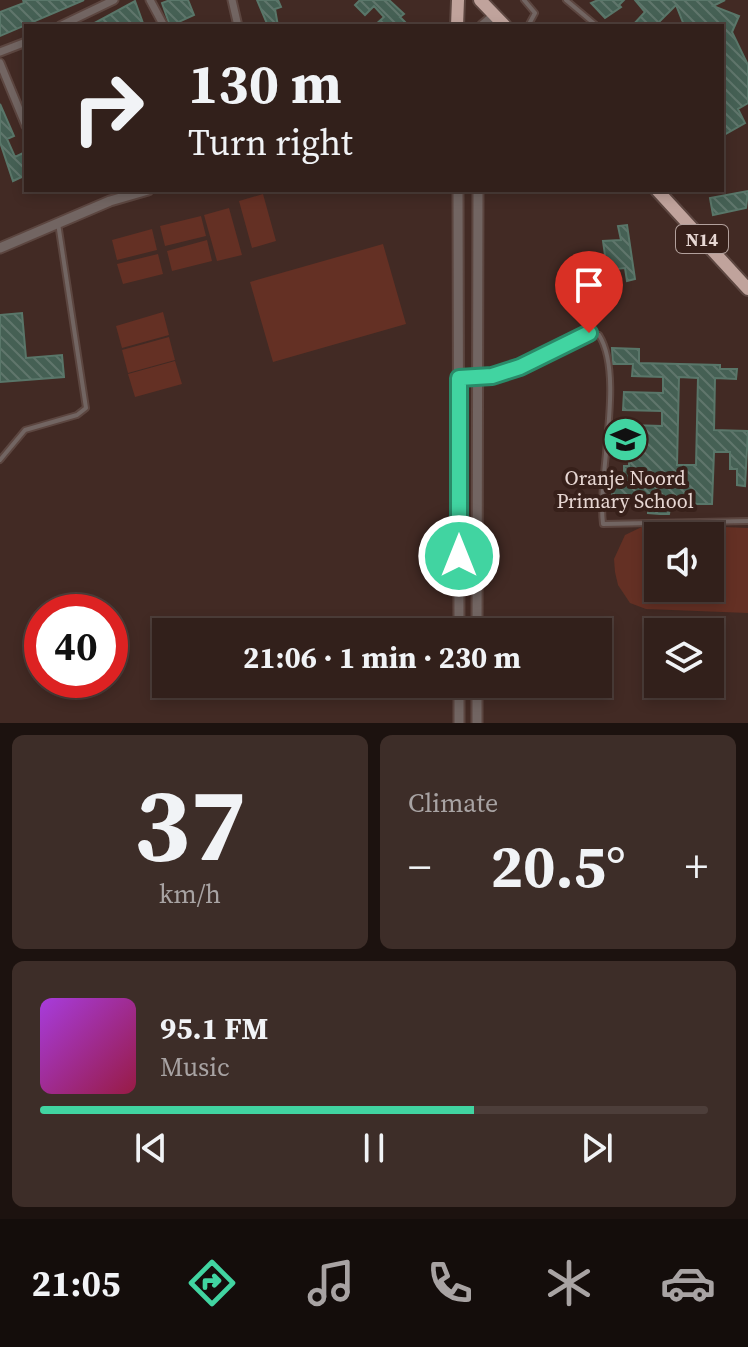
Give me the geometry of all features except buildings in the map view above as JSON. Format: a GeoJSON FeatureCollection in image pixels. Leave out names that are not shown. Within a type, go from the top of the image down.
{"type":"FeatureCollection","features":[{"type":"Feature","properties":{"kind":"highway"},"geometry":{"type":"LineString","coordinates":[[457,24],[458,0]]}},
{"type":"Feature","properties":{"kind":"highway"},"geometry":{"type":"LineString","coordinates":[[480,0],[503,24]]}},
{"type":"Feature","properties":{"kind":"highway","name":"N14"},"geometry":{"type":"LineString","coordinates":[[659,192],[748,289]]}},
{"type":"Feature","properties":{"kind":"street"},"geometry":{"type":"LineString","coordinates":[[64,24],[103,2],[114,0]]}},
{"type":"Feature","properties":{"kind":"street"},"geometry":{"type":"LineString","coordinates":[[150,0],[163,24]]}},
{"type":"Feature","properties":{"kind":"street"},"geometry":{"type":"LineString","coordinates":[[232,0],[238,24]]}},
{"type":"Feature","properties":{"kind":"street"},"geometry":{"type":"LineString","coordinates":[[484,24],[495,15]]}},
{"type":"Feature","properties":{"kind":"street"},"geometry":{"type":"LineString","coordinates":[[0,52],[24,43]]}},
{"type":"Feature","properties":{"kind":"street"},"geometry":{"type":"LineString","coordinates":[[0,63],[24,121]]}},
{"type":"Feature","properties":{"kind":"street"},"geometry":{"type":"LineString","coordinates":[[0,248],[143,192]]}},
{"type":"Feature","properties":{"kind":"street"},"geometry":{"type":"LineString","coordinates":[[458,192],[459,618]]}},
{"type":"Feature","properties":{"kind":"street"},"geometry":{"type":"LineString","coordinates":[[477,618],[478,192]]}},
{"type":"Feature","properties":{"kind":"street"},"geometry":{"type":"LineString","coordinates":[[459,698],[459,723]]}},
{"type":"Feature","properties":{"kind":"street"},"geometry":{"type":"LineString","coordinates":[[477,698],[477,723]]}},
{"type":"Feature","properties":{"kind":"lane"},"geometry":{"type":"LineString","coordinates":[[524,0],[535,13],[529,24]]}},
{"type":"Feature","properties":{"kind":"lane"},"geometry":{"type":"LineString","coordinates":[[566,0],[595,24]]}},
{"type":"Feature","properties":{"kind":"lane"},"geometry":{"type":"LineString","coordinates":[[0,460],[25,430],[77,415],[86,408],[58,223]]}},
{"type":"Feature","properties":{"kind":"lane"},"geometry":{"type":"LineString","coordinates":[[459,378],[520,367],[580,334],[599,335],[605,349],[609,402],[603,524],[748,521]]}},
{"type":"Feature","properties":{"kind":"shaded area"},"geometry":{"type":"Polygon","coordinates":[[[263,194],[276,241],[252,248],[239,201],[263,194]]]}},
{"type":"Feature","properties":{"kind":"shaded area"},"geometry":{"type":"Polygon","coordinates":[[[229,208],[242,255],[217,261],[204,215],[229,208]]]}},
{"type":"Feature","properties":{"kind":"shaded area"},"geometry":{"type":"Polygon","coordinates":[[[201,216],[206,236],[165,246],[160,226],[201,216]]]}},
{"type":"Feature","properties":{"kind":"shaded area"},"geometry":{"type":"Polygon","coordinates":[[[152,229],[157,250],[117,260],[112,240],[152,229]]]}},
{"type":"Feature","properties":{"kind":"shaded area"},"geometry":{"type":"Polygon","coordinates":[[[207,240],[212,261],[172,271],[167,251],[207,240]]]}},
{"type":"Feature","properties":{"kind":"shaded area"},"geometry":{"type":"Polygon","coordinates":[[[383,244],[406,324],[273,362],[250,282],[383,244]]]}},
{"type":"Feature","properties":{"kind":"shaded area"},"geometry":{"type":"Polygon","coordinates":[[[158,254],[163,274],[123,284],[117,264],[158,254]]]}},
{"type":"Feature","properties":{"kind":"shaded area"},"geometry":{"type":"Polygon","coordinates":[[[163,312],[169,335],[122,348],[116,326],[163,312]]]}},
{"type":"Feature","properties":{"kind":"shaded area"},"geometry":{"type":"Polygon","coordinates":[[[169,337],[175,360],[128,373],[122,350],[169,337]]]}},
{"type":"Feature","properties":{"kind":"shaded area"},"geometry":{"type":"Polygon","coordinates":[[[175,361],[182,384],[135,397],[128,374],[175,361]]]}},
{"type":"Feature","properties":{"kind":"shaded area"},"geometry":{"type":"Polygon","coordinates":[[[644,526],[644,602],[724,602],[724,527],[748,528],[748,613],[646,609],[630,603],[618,585],[614,559],[625,535],[644,526]]]}},
{"type":"Feature","properties":{"kind":"place","name":"Oranje Noord Primary School"},"geometry":{"type":"Point","coordinates":[625,439]}},
{"type":"Feature","properties":{"kind":"route"},"geometry":{"type":"LineString","coordinates":[[459,556],[459,378],[492,376],[520,367],[580,334],[589,333]]}}]}
